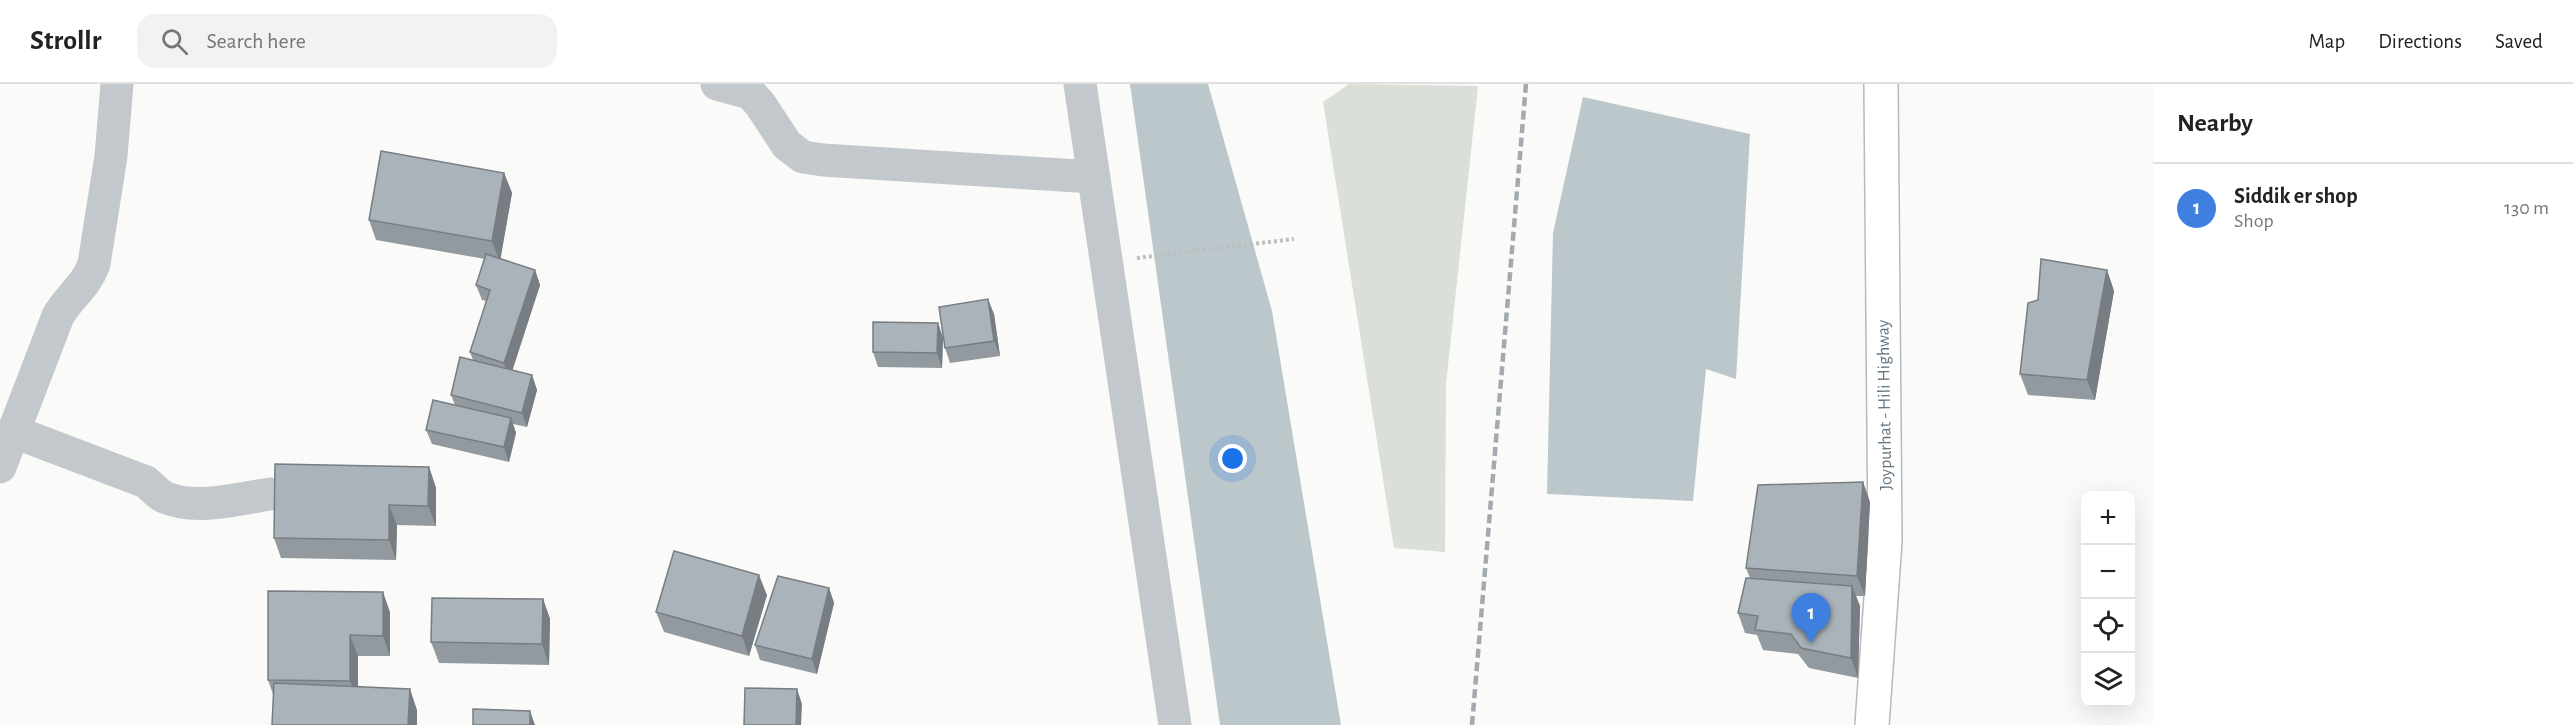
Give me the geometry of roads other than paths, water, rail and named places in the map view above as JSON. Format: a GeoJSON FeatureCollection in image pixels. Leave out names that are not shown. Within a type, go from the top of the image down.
{"type":"FeatureCollection","features":[{"type":"Feature","properties":{"kind":"main road","name":"Joypurhat - Hili Highway"},"geometry":{"type":"LineString","coordinates":[[1872,725],[1886,541],[1881,84]]}},
{"type":"Feature","properties":{"kind":"street"},"geometry":{"type":"LineString","coordinates":[[0,467],[58,316],[66,302],[88,280],[93,264],[111,156],[117,84]]}},
{"type":"Feature","properties":{"kind":"street"},"geometry":{"type":"LineString","coordinates":[[717,84],[750,93],[760,104],[787,146],[803,157],[1094,177]]}},
{"type":"Feature","properties":{"kind":"street"},"geometry":{"type":"LineString","coordinates":[[1080,84],[1174,725]]}},
{"type":"Feature","properties":{"kind":"street"},"geometry":{"type":"LineString","coordinates":[[12,431],[146,482],[163,496],[192,503],[223,502],[270,494]]}},
{"type":"Feature","properties":{"kind":"railway"},"geometry":{"type":"LineString","coordinates":[[1472,725],[1526,84]]}},
{"type":"Feature","properties":{"kind":"place","name":"Siddik er shop"},"geometry":{"type":"Point","coordinates":[1811,643]}}]}
